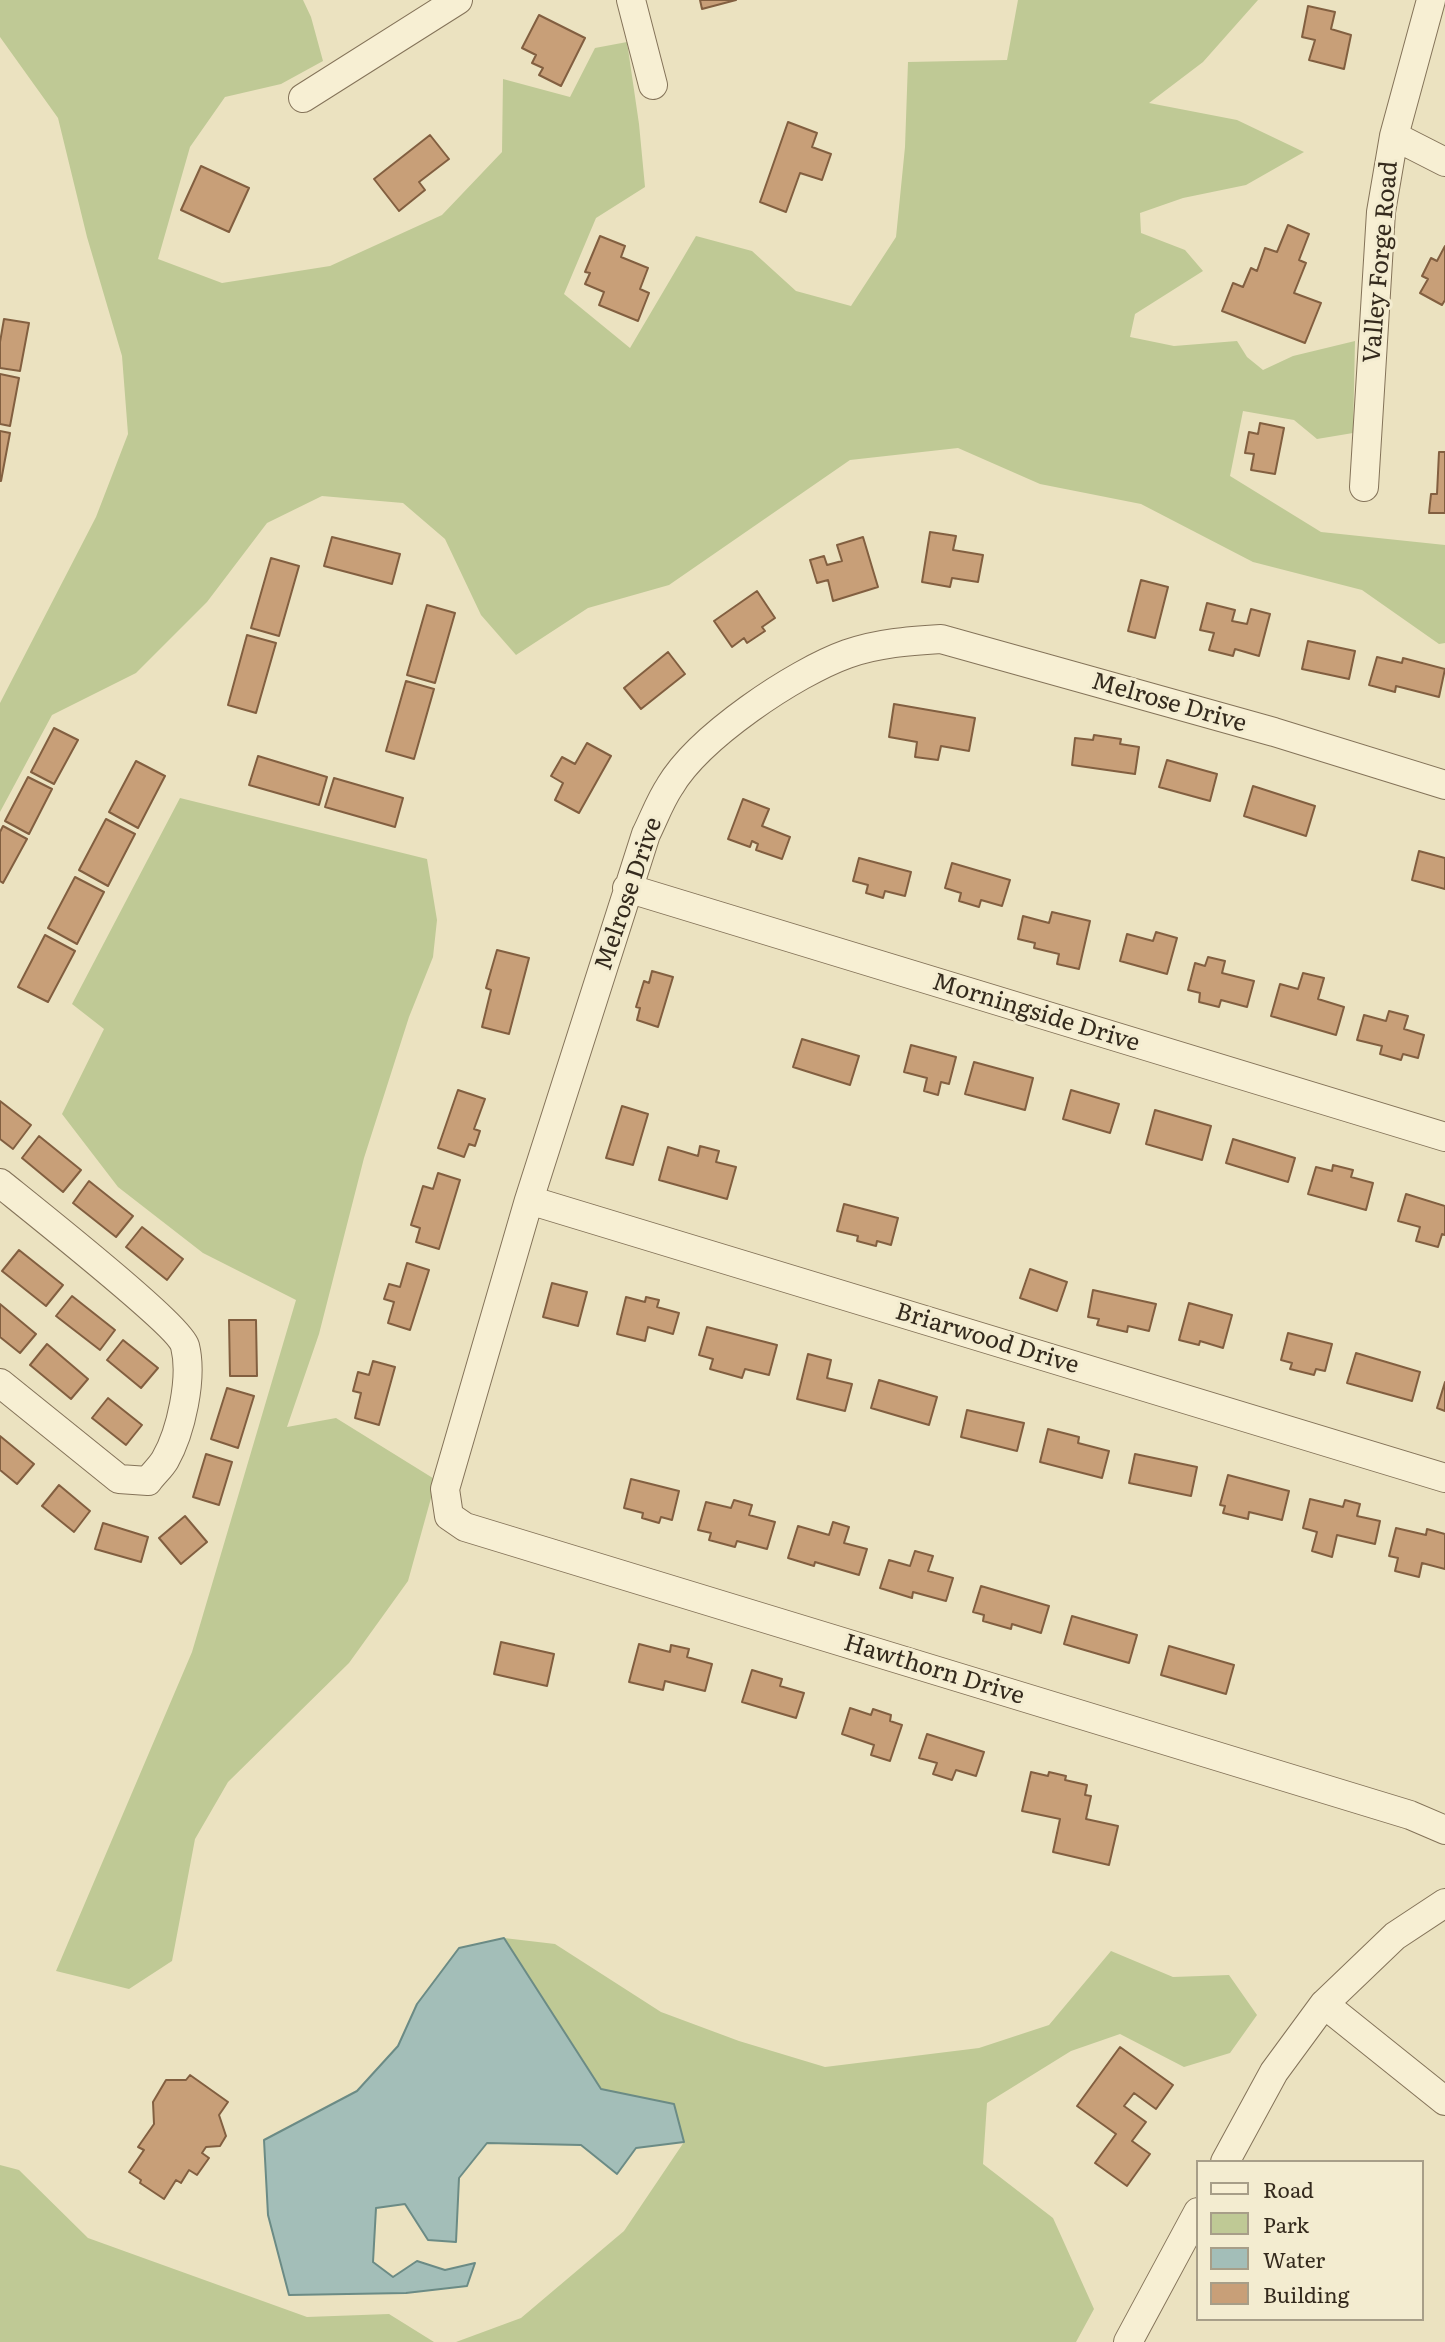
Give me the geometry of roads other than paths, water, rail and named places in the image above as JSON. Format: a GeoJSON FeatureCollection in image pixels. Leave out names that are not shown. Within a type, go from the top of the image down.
{"type":"FeatureCollection","features":[{"type":"Feature","properties":{"kind":"street"},"geometry":{"type":"LineString","coordinates":[[303,98],[458,0]]}},
{"type":"Feature","properties":{"kind":"street"},"geometry":{"type":"LineString","coordinates":[[631,0],[653,85]]}},
{"type":"Feature","properties":{"kind":"street","name":"Valley Forge Road"},"geometry":{"type":"LineString","coordinates":[[1364,487],[1381,212],[1394,136],[1431,0]]}},
{"type":"Feature","properties":{"kind":"street"},"geometry":{"type":"LineString","coordinates":[[1394,136],[1445,162]]}},
{"type":"Feature","properties":{"kind":"street","name":"Melrose Drive"},"geometry":{"type":"LineString","coordinates":[[445,1489],[529,1200],[646,834],[670,785],[723,729],[802,676],[847,654],[894,642],[941,639],[1274,732],[1445,785]]}},
{"type":"Feature","properties":{"kind":"street","name":"Morningside Drive"},"geometry":{"type":"LineString","coordinates":[[627,888],[1445,1137]]}},
{"type":"Feature","properties":{"kind":"street"},"geometry":{"type":"LineString","coordinates":[[0,1183],[158,1315],[184,1343],[187,1381],[180,1422],[164,1461],[148,1481],[118,1479],[0,1383]]}},
{"type":"Feature","properties":{"kind":"street","name":"Briarwood Drive"},"geometry":{"type":"LineString","coordinates":[[529,1200],[1445,1478]]}},
{"type":"Feature","properties":{"kind":"street","name":"Hawthorn Drive"},"geometry":{"type":"LineString","coordinates":[[445,1489],[449,1516],[465,1527],[1410,1815],[1445,1830]]}},
{"type":"Feature","properties":{"kind":"street"},"geometry":{"type":"LineString","coordinates":[[1226,2160],[1274,2071],[1324,2004],[1395,1936],[1445,1902]]}},
{"type":"Feature","properties":{"kind":"street"},"geometry":{"type":"LineString","coordinates":[[1324,2004],[1445,2101]]}},
{"type":"Feature","properties":{"kind":"street"},"geometry":{"type":"LineString","coordinates":[[1128,2342],[1196,2215]]}},
{"type":"Feature","properties":{"kind":"water"},"geometry":{"type":"Polygon","coordinates":[[[504,1938],[601,2089],[674,2104],[684,2142],[636,2148],[617,2174],[581,2145],[487,2143],[459,2178],[456,2242],[428,2240],[405,2204],[376,2208],[373,2262],[393,2277],[417,2261],[445,2270],[475,2263],[467,2286],[406,2293],[289,2295],[268,2215],[264,2140],[357,2091],[398,2046],[417,2004],[459,1948],[504,1938]]]}}]}
